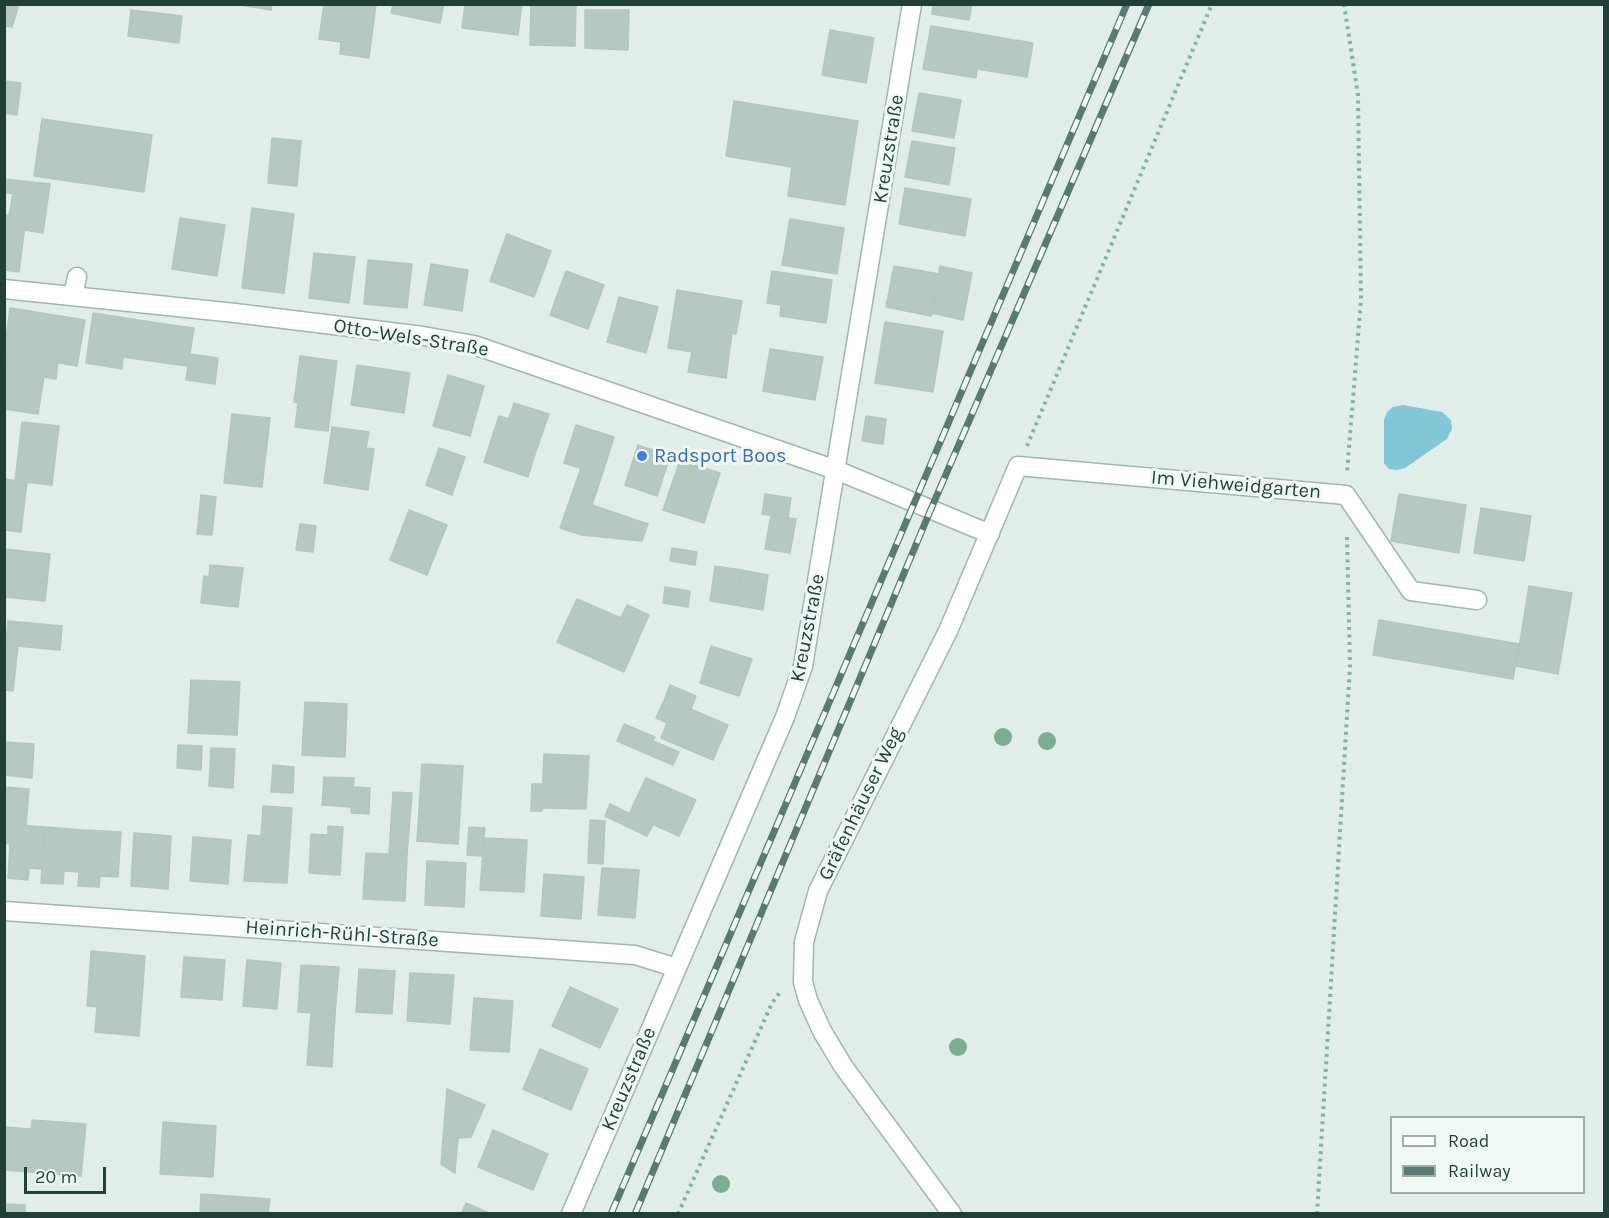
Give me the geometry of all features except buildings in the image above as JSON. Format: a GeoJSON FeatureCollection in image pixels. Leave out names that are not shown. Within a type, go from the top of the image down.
{"type":"FeatureCollection","features":[{"type":"Feature","properties":{"kind":"street","name":"Kreuzstraße"},"geometry":{"type":"LineString","coordinates":[[571,1214],[795,691],[808,642],[912,4]]}},
{"type":"Feature","properties":{"kind":"street"},"geometry":{"type":"LineString","coordinates":[[74,296],[76,277]]}},
{"type":"Feature","properties":{"kind":"street","name":"Otto-Wels-Straße"},"geometry":{"type":"LineString","coordinates":[[4,289],[423,336],[474,345],[836,470]]}},
{"type":"Feature","properties":{"kind":"street"},"geometry":{"type":"LineString","coordinates":[[836,470],[990,534],[1018,466]]}},
{"type":"Feature","properties":{"kind":"street","name":"Im Viehweidgarten"},"geometry":{"type":"LineString","coordinates":[[1018,466],[1346,495],[1411,591],[1477,600]]}},
{"type":"Feature","properties":{"kind":"street","name":"Gräfenhäuser Weg"},"geometry":{"type":"LineString","coordinates":[[952,1214],[843,1066],[813,1013],[803,982],[804,942],[818,891],[948,631],[990,534]]}},
{"type":"Feature","properties":{"kind":"street","name":"Heinrich-Rühl-Straße"},"geometry":{"type":"LineString","coordinates":[[4,911],[635,955],[677,968]]}},
{"type":"Feature","properties":{"kind":"path"},"geometry":{"type":"LineString","coordinates":[[1018,466],[1212,4]]}},
{"type":"Feature","properties":{"kind":"path"},"geometry":{"type":"LineString","coordinates":[[1317,1214],[1350,666],[1346,495],[1361,299],[1358,95],[1344,4]]}},
{"type":"Feature","properties":{"kind":"path"},"geometry":{"type":"LineString","coordinates":[[678,1214],[772,1003],[786,987],[803,982]]}},
{"type":"Feature","properties":{"kind":"water"},"geometry":{"type":"Polygon","coordinates":[[[1403,405],[1442,412],[1451,420],[1452,429],[1447,439],[1405,468],[1389,469],[1384,463],[1384,420],[1387,412],[1393,407],[1403,405]]]}},
{"type":"Feature","properties":{"kind":"railway"},"geometry":{"type":"LineString","coordinates":[[611,1214],[1127,4]]}},
{"type":"Feature","properties":{"kind":"railway"},"geometry":{"type":"LineString","coordinates":[[635,1214],[931,509],[1149,4]]}},
{"type":"Feature","properties":{"kind":"place","name":"Radsport Boos"},"geometry":{"type":"Point","coordinates":[642,456]}}]}
